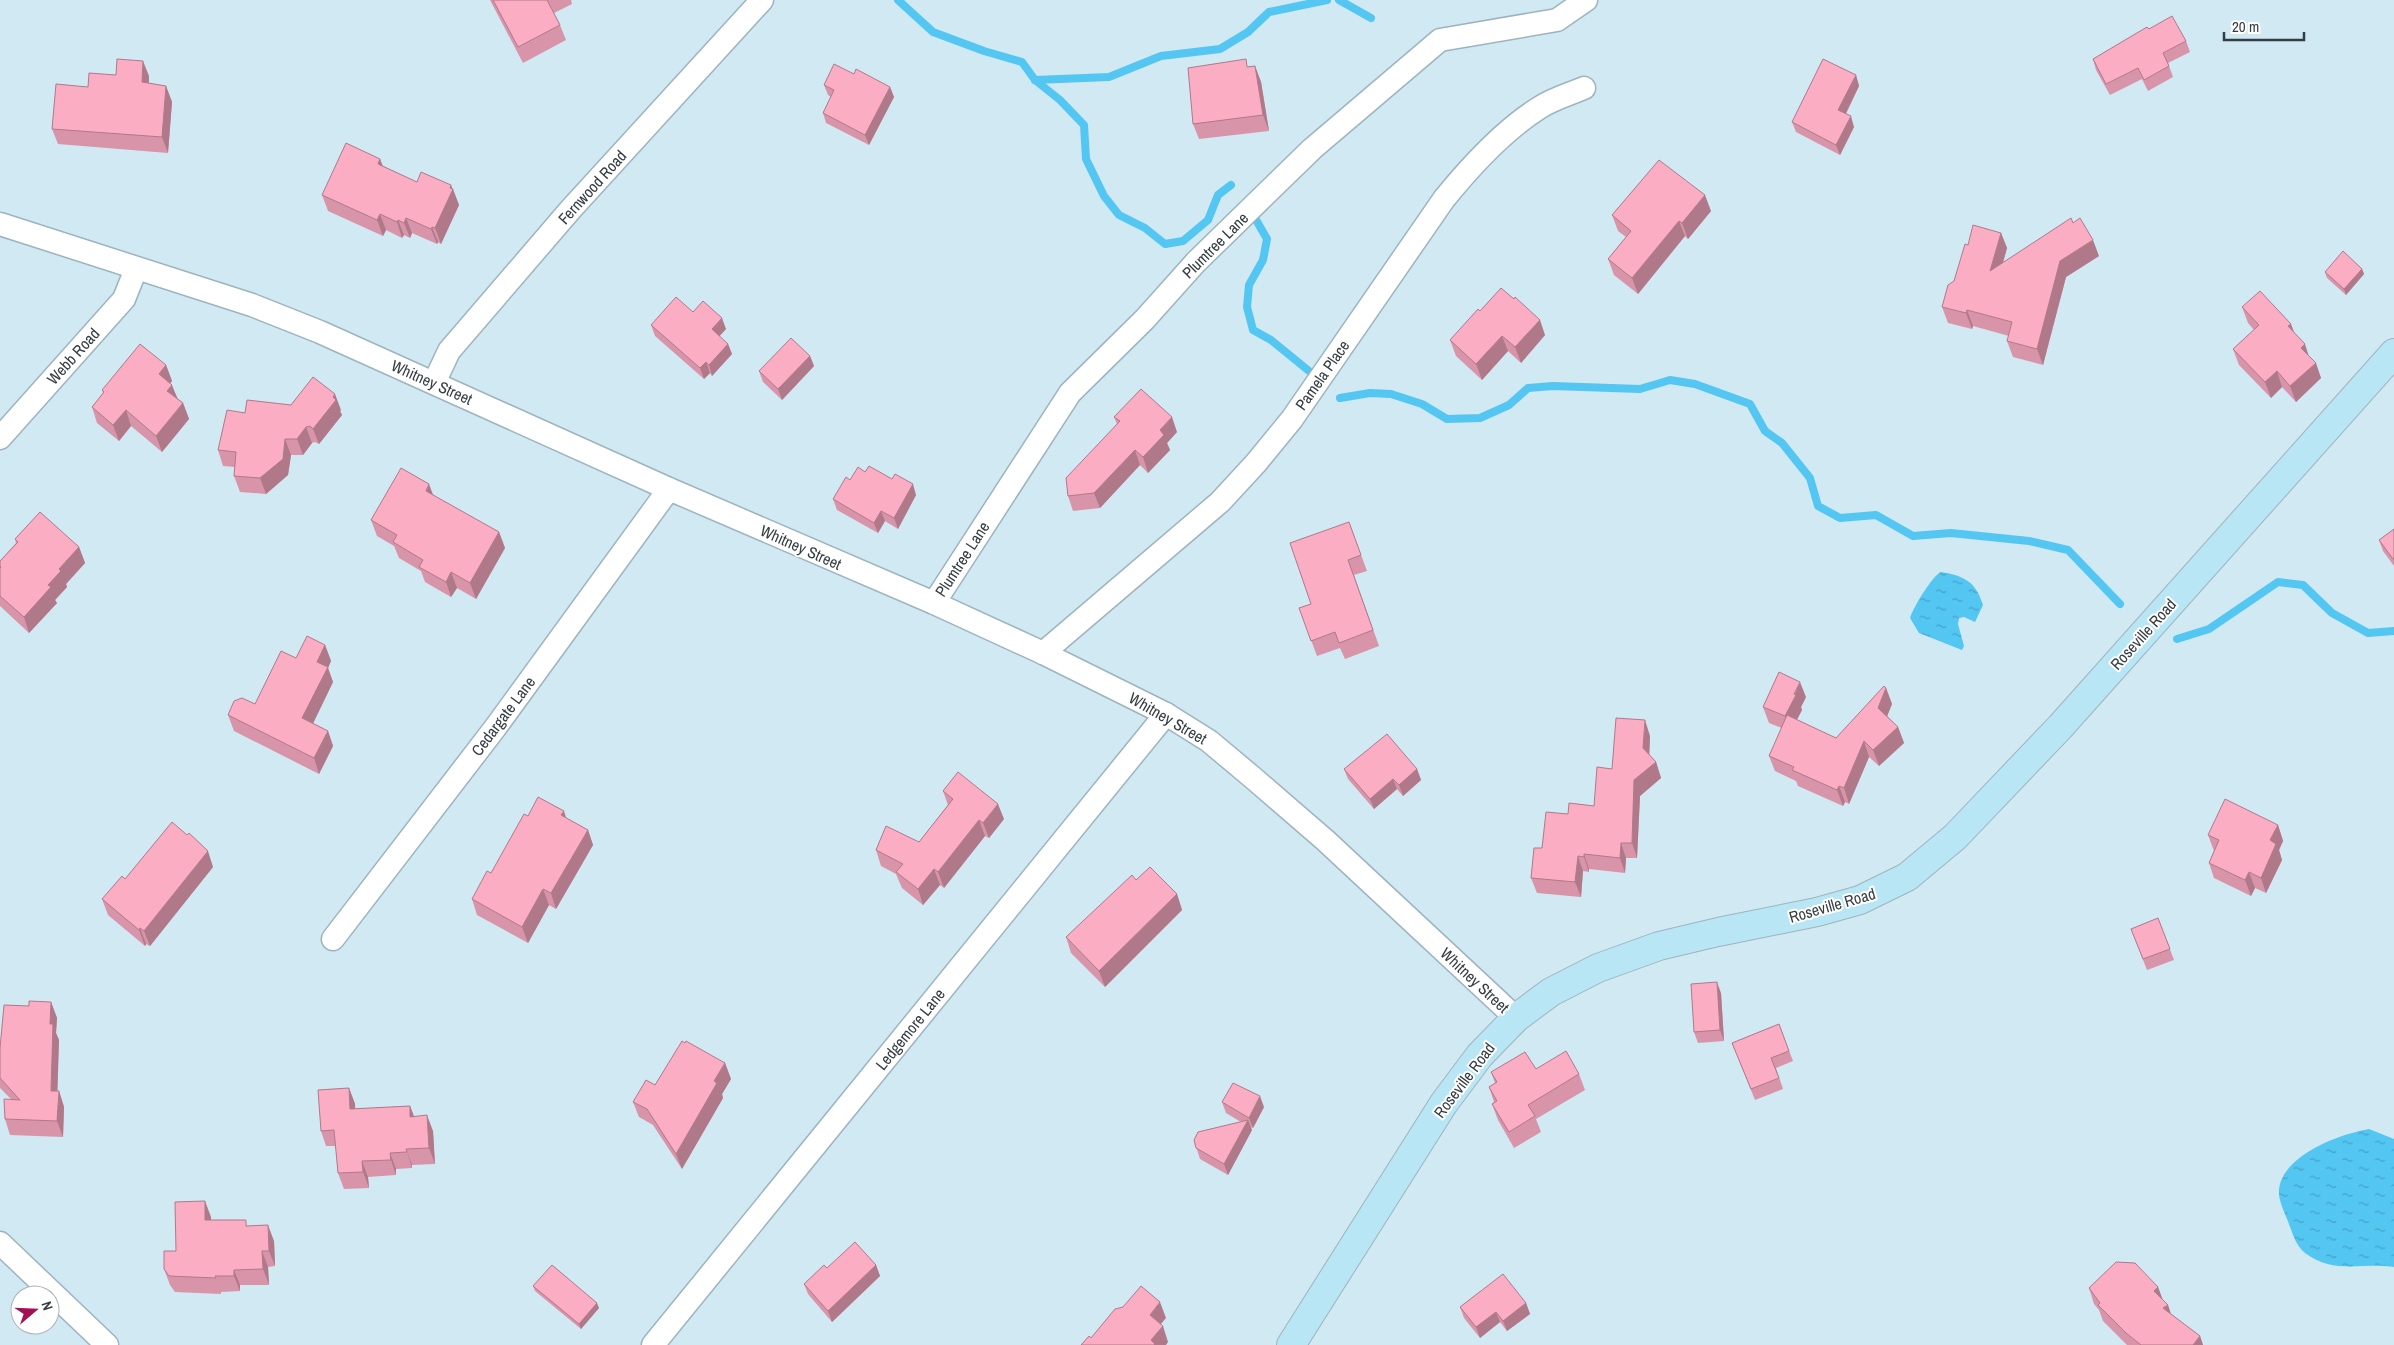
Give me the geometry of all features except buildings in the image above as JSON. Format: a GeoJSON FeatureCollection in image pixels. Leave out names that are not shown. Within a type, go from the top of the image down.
{"type":"FeatureCollection","features":[{"type":"Feature","properties":{"kind":"street","name":"Fernwood Road"},"geometry":{"type":"LineString","coordinates":[[434,383],[449,350],[571,209],[762,0]]}},
{"type":"Feature","properties":{"kind":"street","name":"Plumtree Lane"},"geometry":{"type":"LineString","coordinates":[[934,603],[1070,393],[1145,319],[1196,262],[1312,149],[1440,40],[1557,20],[1586,0]]}},
{"type":"Feature","properties":{"kind":"street","name":"Pamela Place"},"geometry":{"type":"LineString","coordinates":[[1043,653],[1213,508],[1256,463],[1292,419],[1444,199],[1468,170],[1513,128],[1539,108],[1584,88]]}},
{"type":"Feature","properties":{"kind":"street","name":"Whitney Street"},"geometry":{"type":"LineString","coordinates":[[0,224],[252,305],[434,383],[850,569],[934,603],[1043,653],[1166,714],[1208,741],[1325,840],[1516,1018]]}},
{"type":"Feature","properties":{"kind":"street","name":"Webb Road"},"geometry":{"type":"LineString","coordinates":[[0,438],[124,299],[136,269]]}},
{"type":"Feature","properties":{"kind":"street","name":"Roseville Road"},"geometry":{"type":"LineString","coordinates":[[1291,1345],[1444,1103],[1480,1055],[1516,1018],[1551,992],[1598,968],[1659,946],[1816,912],[1860,900],[1907,877],[1955,837],[2060,727],[2394,353]]}},
{"type":"Feature","properties":{"kind":"street","name":"Cedargate Lane"},"geometry":{"type":"LineString","coordinates":[[333,939],[495,728],[669,489]]}},
{"type":"Feature","properties":{"kind":"street","name":"Ledgemore Lane"},"geometry":{"type":"LineString","coordinates":[[653,1345],[1166,714]]}},
{"type":"Feature","properties":{"kind":"street"},"geometry":{"type":"LineString","coordinates":[[0,1243],[107,1345]]}},
{"type":"Feature","properties":{"kind":"water"},"geometry":{"type":"Polygon","coordinates":[[[1941,572],[1968,581],[1977,591],[1983,605],[1975,622],[1964,617],[1959,618],[1958,624],[1964,646],[1962,650],[1919,633],[1910,618],[1923,593],[1933,579],[1941,572]]]}},
{"type":"Feature","properties":{"kind":"water"},"geometry":{"type":"Polygon","coordinates":[[[2369,1129],[2394,1139],[2394,1267],[2338,1266],[2327,1264],[2305,1253],[2296,1242],[2279,1198],[2279,1190],[2290,1166],[2314,1148],[2343,1136],[2369,1129]]]}},
{"type":"Feature","properties":{"kind":"waterway"},"geometry":{"type":"LineString","coordinates":[[898,0],[933,32],[984,51],[1022,62],[1035,80],[1060,100],[1084,125],[1086,159],[1104,196],[1119,215],[1145,228],[1165,244],[1183,241],[1208,220],[1218,195],[1231,185]]}},
{"type":"Feature","properties":{"kind":"waterway"},"geometry":{"type":"LineString","coordinates":[[1035,80],[1109,77],[1161,56],[1220,49],[1248,32],[1269,12],[1327,0]]}},
{"type":"Feature","properties":{"kind":"waterway"},"geometry":{"type":"LineString","coordinates":[[1339,0],[1371,18]]}},
{"type":"Feature","properties":{"kind":"waterway"},"geometry":{"type":"LineString","coordinates":[[1255,218],[1267,239],[1263,260],[1249,285],[1247,307],[1253,330],[1271,340],[1309,371]]}},
{"type":"Feature","properties":{"kind":"waterway"},"geometry":{"type":"LineString","coordinates":[[1340,398],[1370,393],[1391,394],[1422,404],[1447,419],[1480,418],[1509,405],[1528,388],[1553,386],[1640,389],[1670,380],[1695,384],[1750,404],[1765,431],[1782,443],[1810,478],[1818,506],[1840,518],[1876,515],[1913,536],[1951,533],[2029,541],[2068,550],[2120,604]]}},
{"type":"Feature","properties":{"kind":"waterway"},"geometry":{"type":"LineString","coordinates":[[2177,639],[2209,629],[2278,582],[2303,585],[2332,613],[2368,633],[2394,631]]}}]}
